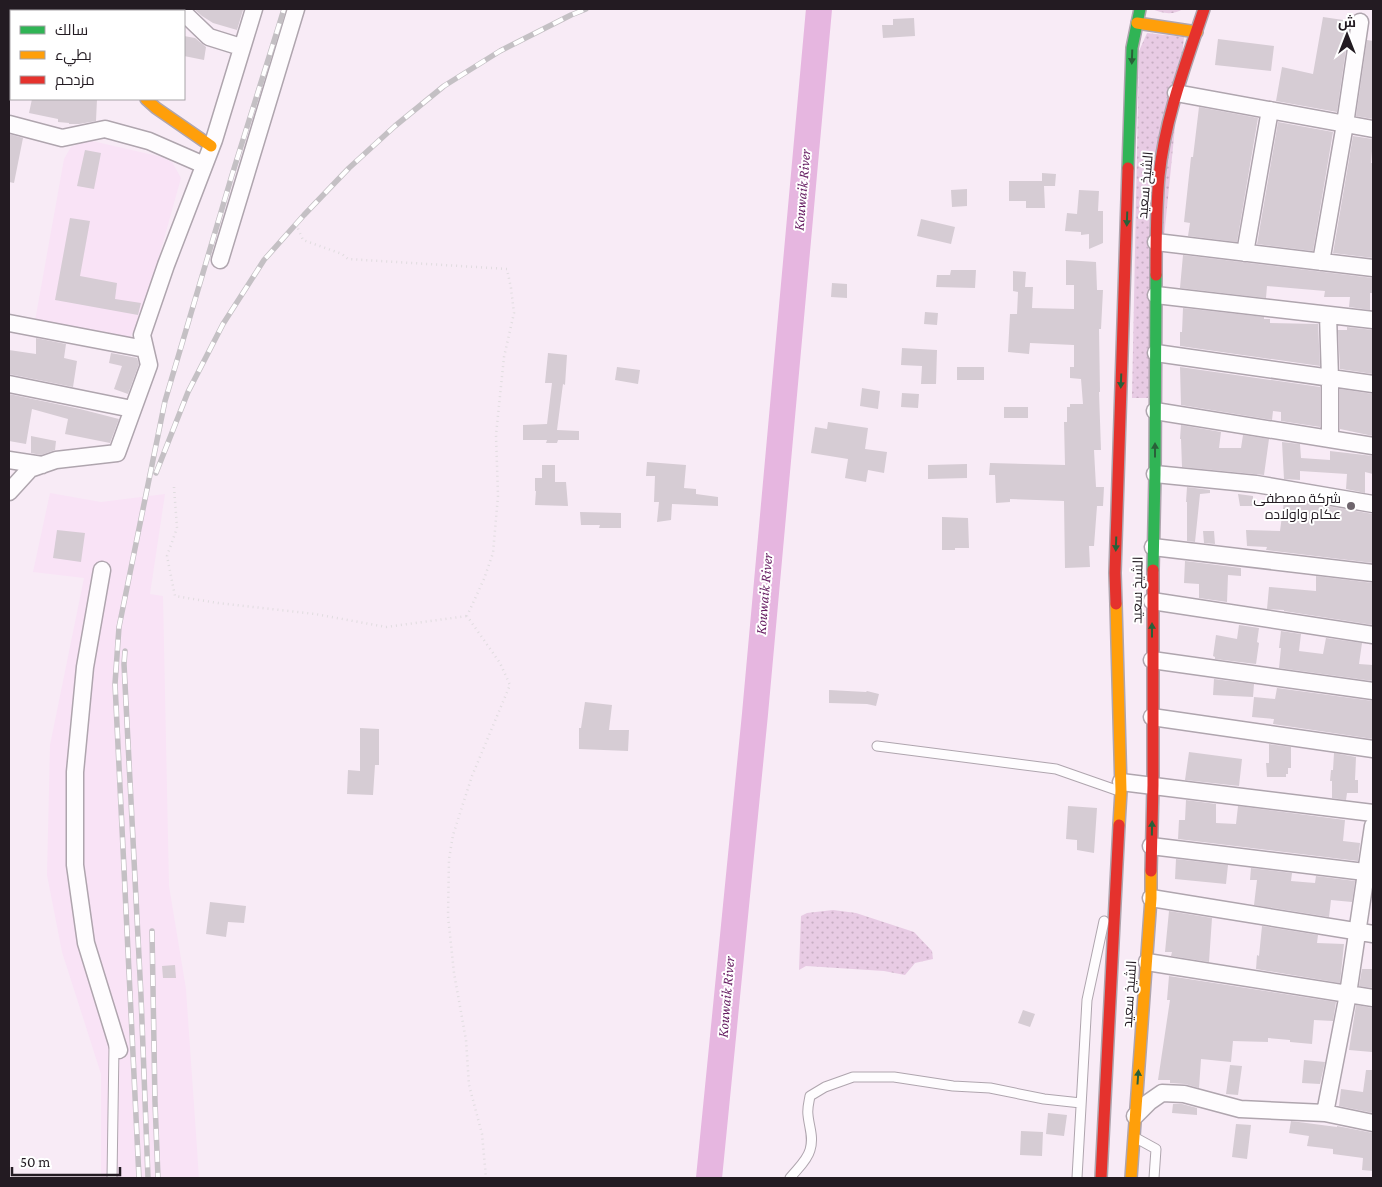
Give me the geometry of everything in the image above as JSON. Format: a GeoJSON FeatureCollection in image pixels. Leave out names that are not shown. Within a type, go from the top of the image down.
{"type":"FeatureCollection","features":[{"type":"Feature","properties":{"kind":"main road","name":"الشيخ سعيد"},"geometry":{"type":"LineString","coordinates":[[1101,1178],[1108,1134],[1121,786],[1115,573],[1132,48],[1140,9]]}},
{"type":"Feature","properties":{"kind":"main road","name":"الشيخ سعيد"},"geometry":{"type":"LineString","coordinates":[[1131,1178],[1132,1134],[1135,1116],[1151,898],[1153,785],[1152,601],[1155,474],[1156,242],[1159,176],[1176,93],[1204,9]]}},
{"type":"Feature","properties":{"kind":"main road"},"geometry":{"type":"LineString","coordinates":[[1137,22],[1197,32]]}},
{"type":"Feature","properties":{"kind":"main road"},"geometry":{"type":"LineString","coordinates":[[147,100],[211,146]]}},
{"type":"Feature","properties":{"kind":"street"},"geometry":{"type":"LineString","coordinates":[[9,492],[30,470],[42,465],[56,460],[117,453],[149,365],[142,335],[211,146],[254,9]]}},
{"type":"Feature","properties":{"kind":"street"},"geometry":{"type":"LineString","coordinates":[[220,260],[296,9]]}},
{"type":"Feature","properties":{"kind":"street"},"geometry":{"type":"LineString","coordinates":[[185,12],[197,17],[209,37],[241,47]]}},
{"type":"Feature","properties":{"kind":"street"},"geometry":{"type":"LineString","coordinates":[[1321,262],[1345,124],[1360,22]]}},
{"type":"Feature","properties":{"kind":"street"},"geometry":{"type":"LineString","coordinates":[[1176,93],[1373,129]]}},
{"type":"Feature","properties":{"kind":"street"},"geometry":{"type":"LineString","coordinates":[[1246,253],[1270,110]]}},
{"type":"Feature","properties":{"kind":"street"},"geometry":{"type":"LineString","coordinates":[[9,124],[62,138],[106,129],[149,141],[204,165]]}},
{"type":"Feature","properties":{"kind":"street"},"geometry":{"type":"LineString","coordinates":[[1156,242],[1373,268]]}},
{"type":"Feature","properties":{"kind":"street"},"geometry":{"type":"LineString","coordinates":[[1156,295],[1373,320]]}},
{"type":"Feature","properties":{"kind":"street"},"geometry":{"type":"LineString","coordinates":[[1328,315],[1330,439]]}},
{"type":"Feature","properties":{"kind":"street"},"geometry":{"type":"LineString","coordinates":[[9,323],[145,349]]}},
{"type":"Feature","properties":{"kind":"street"},"geometry":{"type":"LineString","coordinates":[[1156,353],[1373,384]]}},
{"type":"Feature","properties":{"kind":"street"},"geometry":{"type":"LineString","coordinates":[[9,384],[132,409]]}},
{"type":"Feature","properties":{"kind":"street"},"geometry":{"type":"LineString","coordinates":[[1155,411],[1373,446]]}},
{"type":"Feature","properties":{"kind":"street"},"geometry":{"type":"LineString","coordinates":[[9,460],[42,465]]}},
{"type":"Feature","properties":{"kind":"street"},"geometry":{"type":"LineString","coordinates":[[1155,474],[1256,484],[1373,504]]}},
{"type":"Feature","properties":{"kind":"street"},"geometry":{"type":"LineString","coordinates":[[1153,547],[1373,573]]}},
{"type":"Feature","properties":{"kind":"street"},"geometry":{"type":"LineString","coordinates":[[102,570],[85,667],[78,734],[75,772],[75,865],[86,943],[116,1043]]}},
{"type":"Feature","properties":{"kind":"street"},"geometry":{"type":"LineString","coordinates":[[1152,601],[1373,635]]}},
{"type":"Feature","properties":{"kind":"street"},"geometry":{"type":"LineString","coordinates":[[1152,660],[1373,692]]}},
{"type":"Feature","properties":{"kind":"street"},"geometry":{"type":"LineString","coordinates":[[1152,717],[1373,749]]}},
{"type":"Feature","properties":{"kind":"street"},"geometry":{"type":"LineString","coordinates":[[1121,786],[1153,785],[1373,813]]}},
{"type":"Feature","properties":{"kind":"street"},"geometry":{"type":"LineString","coordinates":[[1326,1113],[1348,994],[1365,933],[1373,826]]}},
{"type":"Feature","properties":{"kind":"street"},"geometry":{"type":"LineString","coordinates":[[1151,846],[1370,873]]}},
{"type":"Feature","properties":{"kind":"street"},"geometry":{"type":"LineString","coordinates":[[1151,898],[1365,933]]}},
{"type":"Feature","properties":{"kind":"street"},"geometry":{"type":"LineString","coordinates":[[1147,962],[1373,998]]}},
{"type":"Feature","properties":{"kind":"street"},"geometry":{"type":"LineString","coordinates":[[1135,1116],[1149,1102],[1162,1093],[1184,1094],[1240,1109],[1326,1113],[1373,1123]]}},
{"type":"Feature","properties":{"kind":"lane"},"geometry":{"type":"LineString","coordinates":[[877,746],[1056,769],[1121,786]]}},
{"type":"Feature","properties":{"kind":"lane"},"geometry":{"type":"LineString","coordinates":[[1077,1178],[1087,1000],[1118,853]]}},
{"type":"Feature","properties":{"kind":"lane"},"geometry":{"type":"LineString","coordinates":[[112,1178],[116,1043]]}},
{"type":"Feature","properties":{"kind":"lane"},"geometry":{"type":"LineString","coordinates":[[790,1178],[802,1165],[810,1150],[812,1133],[808,1116],[808,1105],[810,1096],[825,1087],[853,1077],[894,1077],[953,1086],[990,1088],[1044,1099],[1082,1103]]}},
{"type":"Feature","properties":{"kind":"lane"},"geometry":{"type":"LineString","coordinates":[[1132,1134],[1156,1149],[1154,1178]]}},
{"type":"Feature","properties":{"kind":"path"},"geometry":{"type":"LineString","coordinates":[[296,224],[304,240],[342,254],[348,259],[507,269],[512,288],[514,313],[504,357],[496,435],[498,496],[493,553],[484,579],[467,616]]}},
{"type":"Feature","properties":{"kind":"path"},"geometry":{"type":"LineString","coordinates":[[174,487],[177,528],[167,556],[175,596],[315,614],[386,627],[467,616]]}},
{"type":"Feature","properties":{"kind":"path"},"geometry":{"type":"LineString","coordinates":[[467,616],[500,663],[510,686],[472,776],[453,836],[449,859],[448,916],[454,973],[466,1040],[469,1085],[482,1134],[486,1178]]}},
{"type":"Feature","properties":{"kind":"shaded area"},"geometry":{"type":"Polygon","coordinates":[[[1151,9],[1183,9],[1171,13],[1163,13],[1151,9]]]}},
{"type":"Feature","properties":{"kind":"shaded area"},"geometry":{"type":"Polygon","coordinates":[[[1147,33],[1184,37],[1148,398],[1132,398],[1139,51],[1147,33]]]}},
{"type":"Feature","properties":{"kind":"shaded area"},"geometry":{"type":"Polygon","coordinates":[[[88,140],[162,157],[172,162],[181,178],[143,314],[129,339],[35,321],[64,159],[71,147],[88,140]]]}},
{"type":"Feature","properties":{"kind":"shaded area"},"geometry":{"type":"Polygon","coordinates":[[[50,493],[101,502],[165,494],[150,594],[163,596],[169,886],[186,989],[199,1178],[101,1178],[101,1074],[62,952],[47,875],[50,745],[84,578],[33,572],[50,493]]]}},
{"type":"Feature","properties":{"kind":"shaded area"},"geometry":{"type":"Polygon","coordinates":[[[833,910],[856,913],[914,932],[932,951],[933,959],[915,963],[905,975],[884,971],[806,966],[799,970],[801,916],[807,913],[833,910]]]}},
{"type":"Feature","properties":{"kind":"building"},"geometry":{"type":"Polygon","coordinates":[[[194,9],[243,10],[237,30],[213,23],[194,9]]]}},
{"type":"Feature","properties":{"kind":"building"},"geometry":{"type":"Polygon","coordinates":[[[1323,17],[1350,21],[1337,112],[1276,101],[1282,67],[1313,74],[1323,17]]]}},
{"type":"Feature","properties":{"kind":"building"},"geometry":{"type":"Polygon","coordinates":[[[914,18],[915,36],[883,38],[882,25],[893,25],[893,19],[914,18]]]}},
{"type":"Feature","properties":{"kind":"building"},"geometry":{"type":"Polygon","coordinates":[[[185,36],[195,38],[206,47],[204,60],[185,56],[185,36]]]}},
{"type":"Feature","properties":{"kind":"building"},"geometry":{"type":"Polygon","coordinates":[[[1218,39],[1274,46],[1271,71],[1215,65],[1218,39]]]}},
{"type":"Feature","properties":{"kind":"building"},"geometry":{"type":"Polygon","coordinates":[[[1367,40],[1373,41],[1373,119],[1356,116],[1367,40]]]}},
{"type":"Feature","properties":{"kind":"building"},"geometry":{"type":"Polygon","coordinates":[[[32,100],[97,100],[96,121],[69,124],[58,122],[58,119],[29,113],[32,100]]]}},
{"type":"Feature","properties":{"kind":"building"},"geometry":{"type":"Polygon","coordinates":[[[1199,107],[1258,118],[1237,242],[1188,236],[1190,223],[1184,222],[1199,107]]]}},
{"type":"Feature","properties":{"kind":"building"},"geometry":{"type":"Polygon","coordinates":[[[1278,122],[1333,132],[1313,251],[1257,244],[1278,122]]]}},
{"type":"Feature","properties":{"kind":"building"},"geometry":{"type":"Polygon","coordinates":[[[9,134],[23,138],[14,183],[9,182],[9,134]]]}},
{"type":"Feature","properties":{"kind":"building"},"geometry":{"type":"Polygon","coordinates":[[[1353,136],[1373,139],[1371,163],[1373,163],[1373,258],[1333,253],[1353,136]]]}},
{"type":"Feature","properties":{"kind":"building"},"geometry":{"type":"Polygon","coordinates":[[[85,150],[101,153],[94,189],[77,186],[85,150]]]}},
{"type":"Feature","properties":{"kind":"building"},"geometry":{"type":"Polygon","coordinates":[[[1042,173],[1056,174],[1055,186],[1044,186],[1045,208],[1026,208],[1026,201],[1009,201],[1009,181],[1042,181],[1042,173]]]}},
{"type":"Feature","properties":{"kind":"building"},"geometry":{"type":"Polygon","coordinates":[[[967,189],[967,206],[952,207],[951,190],[967,189]]]}},
{"type":"Feature","properties":{"kind":"building"},"geometry":{"type":"Polygon","coordinates":[[[1079,190],[1099,191],[1098,211],[1103,211],[1103,243],[1089,249],[1089,234],[1081,235],[1081,232],[1065,231],[1067,213],[1077,214],[1079,190]]]}},
{"type":"Feature","properties":{"kind":"building"},"geometry":{"type":"Polygon","coordinates":[[[70,218],[90,221],[80,276],[117,283],[115,299],[141,303],[138,315],[55,300],[70,218]]]}},
{"type":"Feature","properties":{"kind":"building"},"geometry":{"type":"Polygon","coordinates":[[[921,219],[955,227],[951,244],[917,236],[921,219]]]}},
{"type":"Feature","properties":{"kind":"building"},"geometry":{"type":"Polygon","coordinates":[[[1183,255],[1373,278],[1373,293],[1370,293],[1370,310],[1349,307],[1350,297],[1324,297],[1325,291],[1267,286],[1266,298],[1180,288],[1183,255]]]}},
{"type":"Feature","properties":{"kind":"building"},"geometry":{"type":"Polygon","coordinates":[[[1066,260],[1096,262],[1097,290],[1103,290],[1101,329],[1099,329],[1101,450],[1094,450],[1096,487],[1104,487],[1103,506],[1097,506],[1094,546],[1089,546],[1090,567],[1065,568],[1064,501],[1010,499],[1010,502],[996,503],[995,475],[989,475],[990,463],[1065,465],[1064,422],[1067,422],[1067,407],[1070,407],[1070,404],[1083,404],[1081,379],[1070,378],[1070,367],[1074,367],[1074,345],[1030,343],[1029,354],[1008,352],[1010,314],[1017,314],[1018,292],[1013,291],[1013,271],[1026,272],[1025,287],[1033,287],[1032,308],[1074,309],[1074,285],[1066,285],[1066,260]]]}},
{"type":"Feature","properties":{"kind":"building"},"geometry":{"type":"Polygon","coordinates":[[[951,270],[976,270],[975,288],[936,287],[937,275],[950,275],[951,270]]]}},
{"type":"Feature","properties":{"kind":"building"},"geometry":{"type":"Polygon","coordinates":[[[832,283],[847,284],[847,298],[831,297],[832,283]]]}},
{"type":"Feature","properties":{"kind":"building"},"geometry":{"type":"Polygon","coordinates":[[[1183,308],[1264,317],[1264,319],[1270,319],[1270,323],[1318,324],[1320,366],[1180,346],[1183,308]]]}},
{"type":"Feature","properties":{"kind":"building"},"geometry":{"type":"Polygon","coordinates":[[[925,312],[938,313],[937,325],[924,324],[925,312]]]}},
{"type":"Feature","properties":{"kind":"building"},"geometry":{"type":"Polygon","coordinates":[[[1347,327],[1373,330],[1373,374],[1340,369],[1338,330],[1347,330],[1347,327]]]}},
{"type":"Feature","properties":{"kind":"building"},"geometry":{"type":"Polygon","coordinates":[[[36,338],[66,344],[64,358],[77,361],[73,387],[9,374],[9,350],[36,354],[36,338]]]}},
{"type":"Feature","properties":{"kind":"building"},"geometry":{"type":"Polygon","coordinates":[[[902,348],[937,350],[936,384],[921,384],[922,366],[901,365],[902,348]]]}},
{"type":"Feature","properties":{"kind":"building"},"geometry":{"type":"Polygon","coordinates":[[[111,353],[137,358],[139,364],[128,394],[114,389],[122,366],[109,363],[111,353]]]}},
{"type":"Feature","properties":{"kind":"building"},"geometry":{"type":"Polygon","coordinates":[[[548,353],[567,355],[565,385],[563,384],[557,430],[579,431],[579,440],[558,440],[557,443],[546,443],[547,440],[523,440],[523,425],[547,424],[552,383],[545,383],[548,353]]]}},
{"type":"Feature","properties":{"kind":"building"},"geometry":{"type":"Polygon","coordinates":[[[617,367],[640,370],[638,384],[615,380],[617,367]]]}},
{"type":"Feature","properties":{"kind":"building"},"geometry":{"type":"Polygon","coordinates":[[[957,367],[984,367],[984,380],[957,380],[957,367]]]}},
{"type":"Feature","properties":{"kind":"building"},"geometry":{"type":"Polygon","coordinates":[[[1180,367],[1320,387],[1320,427],[1281,421],[1281,412],[1273,411],[1272,420],[1181,405],[1180,367]]]}},
{"type":"Feature","properties":{"kind":"building"},"geometry":{"type":"Polygon","coordinates":[[[862,388],[880,391],[878,409],[860,406],[862,388]]]}},
{"type":"Feature","properties":{"kind":"building"},"geometry":{"type":"Polygon","coordinates":[[[1340,389],[1373,394],[1373,436],[1340,429],[1340,389]]]}},
{"type":"Feature","properties":{"kind":"building"},"geometry":{"type":"Polygon","coordinates":[[[902,393],[919,394],[918,408],[901,407],[902,393]]]}},
{"type":"Feature","properties":{"kind":"building"},"geometry":{"type":"Polygon","coordinates":[[[9,394],[119,419],[110,443],[65,434],[68,419],[32,409],[26,444],[9,441],[9,394]]]}},
{"type":"Feature","properties":{"kind":"building"},"geometry":{"type":"Polygon","coordinates":[[[1004,407],[1028,407],[1028,418],[1004,418],[1004,407]]]}},
{"type":"Feature","properties":{"kind":"building"},"geometry":{"type":"Polygon","coordinates":[[[828,422],[868,428],[865,449],[887,452],[884,473],[868,470],[866,482],[845,478],[848,459],[811,453],[815,427],[827,429],[828,422]]]}},
{"type":"Feature","properties":{"kind":"building"},"geometry":{"type":"Polygon","coordinates":[[[1181,425],[1221,432],[1219,448],[1241,448],[1243,435],[1269,439],[1264,475],[1182,467],[1181,425]]]}},
{"type":"Feature","properties":{"kind":"building"},"geometry":{"type":"Polygon","coordinates":[[[31,436],[56,441],[55,450],[41,455],[31,453],[31,436]]]}},
{"type":"Feature","properties":{"kind":"building"},"geometry":{"type":"Polygon","coordinates":[[[1282,442],[1300,444],[1301,458],[1330,460],[1330,451],[1373,456],[1373,474],[1365,472],[1365,493],[1346,489],[1347,474],[1300,471],[1300,480],[1284,479],[1282,442]]]}},
{"type":"Feature","properties":{"kind":"building"},"geometry":{"type":"Polygon","coordinates":[[[647,462],[686,465],[684,488],[696,489],[696,494],[718,497],[718,506],[672,504],[671,520],[657,522],[659,502],[654,502],[655,476],[646,476],[647,462]]]}},
{"type":"Feature","properties":{"kind":"building"},"geometry":{"type":"Polygon","coordinates":[[[967,464],[967,478],[928,479],[928,465],[967,464]]]}},
{"type":"Feature","properties":{"kind":"building"},"geometry":{"type":"Polygon","coordinates":[[[542,465],[555,465],[555,482],[566,482],[568,506],[535,505],[535,478],[542,478],[542,465]]]}},
{"type":"Feature","properties":{"kind":"building"},"geometry":{"type":"Polygon","coordinates":[[[1187,487],[1210,490],[1210,493],[1200,494],[1195,542],[1187,541],[1187,487]]]}},
{"type":"Feature","properties":{"kind":"building"},"geometry":{"type":"Polygon","coordinates":[[[1238,494],[1253,496],[1253,506],[1240,506],[1238,494]]]}},
{"type":"Feature","properties":{"kind":"building"},"geometry":{"type":"Polygon","coordinates":[[[1284,501],[1303,504],[1303,502],[1373,514],[1373,563],[1266,550],[1267,547],[1247,546],[1246,530],[1280,531],[1284,501]]]}},
{"type":"Feature","properties":{"kind":"building"},"geometry":{"type":"Polygon","coordinates":[[[580,512],[621,513],[621,528],[599,528],[600,525],[581,525],[580,512]]]}},
{"type":"Feature","properties":{"kind":"building"},"geometry":{"type":"Polygon","coordinates":[[[942,517],[968,518],[969,548],[942,550],[942,517]]]}},
{"type":"Feature","properties":{"kind":"building"},"geometry":{"type":"Polygon","coordinates":[[[57,530],[85,533],[81,562],[53,558],[57,530]]]}},
{"type":"Feature","properties":{"kind":"building"},"geometry":{"type":"Polygon","coordinates":[[[1203,531],[1214,531],[1215,544],[1204,543],[1203,531]]]}},
{"type":"Feature","properties":{"kind":"building"},"geometry":{"type":"Polygon","coordinates":[[[1185,561],[1241,568],[1241,576],[1228,575],[1227,602],[1199,598],[1199,584],[1184,583],[1185,561]]]}},
{"type":"Feature","properties":{"kind":"building"},"geometry":{"type":"Polygon","coordinates":[[[1316,576],[1373,583],[1373,625],[1284,610],[1267,609],[1269,587],[1316,591],[1316,576]]]}},
{"type":"Feature","properties":{"kind":"building"},"geometry":{"type":"Polygon","coordinates":[[[1239,625],[1259,628],[1256,664],[1215,659],[1213,656],[1216,635],[1237,639],[1239,625]]]}},
{"type":"Feature","properties":{"kind":"building"},"geometry":{"type":"Polygon","coordinates":[[[1281,631],[1301,634],[1299,651],[1323,654],[1326,638],[1362,643],[1359,664],[1373,665],[1373,681],[1279,668],[1281,631]]]}},
{"type":"Feature","properties":{"kind":"building"},"geometry":{"type":"Polygon","coordinates":[[[1214,679],[1254,684],[1253,697],[1213,695],[1214,679]]]}},
{"type":"Feature","properties":{"kind":"building"},"geometry":{"type":"Polygon","coordinates":[[[1277,688],[1373,701],[1373,739],[1273,724],[1274,719],[1252,717],[1254,697],[1275,699],[1277,688]]]}},
{"type":"Feature","properties":{"kind":"building"},"geometry":{"type":"Polygon","coordinates":[[[829,690],[867,691],[879,694],[876,706],[829,703],[829,690]]]}},
{"type":"Feature","properties":{"kind":"building"},"geometry":{"type":"Polygon","coordinates":[[[585,702],[612,705],[609,730],[629,730],[628,751],[579,749],[579,728],[581,728],[585,702]]]}},
{"type":"Feature","properties":{"kind":"building"},"geometry":{"type":"Polygon","coordinates":[[[360,728],[379,729],[379,765],[375,765],[373,795],[347,794],[348,770],[360,771],[360,728]]]}},
{"type":"Feature","properties":{"kind":"building"},"geometry":{"type":"Polygon","coordinates":[[[1269,744],[1291,747],[1291,768],[1288,768],[1286,777],[1267,777],[1266,763],[1269,763],[1269,744]]]}},
{"type":"Feature","properties":{"kind":"building"},"geometry":{"type":"Polygon","coordinates":[[[1189,752],[1242,759],[1239,786],[1185,780],[1189,752]]]}},
{"type":"Feature","properties":{"kind":"building"},"geometry":{"type":"Polygon","coordinates":[[[1334,753],[1356,757],[1355,780],[1358,780],[1358,793],[1347,793],[1346,800],[1332,798],[1332,781],[1330,781],[1334,753]]]}},
{"type":"Feature","properties":{"kind":"building"},"geometry":{"type":"Polygon","coordinates":[[[1186,800],[1216,804],[1216,823],[1236,824],[1238,806],[1345,820],[1343,841],[1360,843],[1358,861],[1178,839],[1179,820],[1185,820],[1186,800]]]}},
{"type":"Feature","properties":{"kind":"building"},"geometry":{"type":"Polygon","coordinates":[[[1068,806],[1097,808],[1094,853],[1077,850],[1077,840],[1066,839],[1068,806]]]}},
{"type":"Feature","properties":{"kind":"building"},"geometry":{"type":"Polygon","coordinates":[[[1176,859],[1228,865],[1226,884],[1175,879],[1176,859]]]}},
{"type":"Feature","properties":{"kind":"building"},"geometry":{"type":"Polygon","coordinates":[[[1251,868],[1292,873],[1291,881],[1315,883],[1316,876],[1355,881],[1352,902],[1331,900],[1329,917],[1254,905],[1257,880],[1250,880],[1251,868]]]}},
{"type":"Feature","properties":{"kind":"building"},"geometry":{"type":"Polygon","coordinates":[[[210,902],[246,906],[244,923],[228,922],[226,937],[206,934],[210,902]]]}},
{"type":"Feature","properties":{"kind":"building"},"geometry":{"type":"Polygon","coordinates":[[[1169,911],[1212,918],[1209,962],[1171,956],[1172,952],[1165,952],[1169,911]]]}},
{"type":"Feature","properties":{"kind":"building"},"geometry":{"type":"Polygon","coordinates":[[[1262,926],[1318,935],[1317,943],[1344,944],[1340,983],[1256,969],[1262,926]]]}},
{"type":"Feature","properties":{"kind":"building"},"geometry":{"type":"Polygon","coordinates":[[[175,965],[176,978],[163,978],[162,966],[175,965]]]}},
{"type":"Feature","properties":{"kind":"building"},"geometry":{"type":"Polygon","coordinates":[[[1362,969],[1373,969],[1373,988],[1359,986],[1362,969]]]}},
{"type":"Feature","properties":{"kind":"building"},"geometry":{"type":"Polygon","coordinates":[[[1169,976],[1336,1002],[1333,1021],[1314,1020],[1312,1044],[1268,1038],[1268,1042],[1233,1041],[1231,1062],[1201,1059],[1199,1088],[1185,1084],[1170,1083],[1170,1080],[1158,1080],[1170,1000],[1167,1000],[1169,976]]]}},
{"type":"Feature","properties":{"kind":"building"},"geometry":{"type":"Polygon","coordinates":[[[1356,1005],[1373,1008],[1372,1052],[1349,1050],[1356,1005]]]}},
{"type":"Feature","properties":{"kind":"building"},"geometry":{"type":"Polygon","coordinates":[[[1023,1010],[1035,1014],[1030,1027],[1018,1023],[1023,1010]]]}},
{"type":"Feature","properties":{"kind":"building"},"geometry":{"type":"Polygon","coordinates":[[[1304,1060],[1325,1062],[1320,1084],[1302,1083],[1304,1060]]]}},
{"type":"Feature","properties":{"kind":"building"},"geometry":{"type":"Polygon","coordinates":[[[1230,1065],[1242,1066],[1238,1095],[1226,1094],[1230,1065]]]}},
{"type":"Feature","properties":{"kind":"building"},"geometry":{"type":"Polygon","coordinates":[[[1366,1070],[1373,1070],[1373,1113],[1339,1106],[1341,1089],[1363,1092],[1366,1070]]]}},
{"type":"Feature","properties":{"kind":"building"},"geometry":{"type":"Polygon","coordinates":[[[1173,1104],[1197,1108],[1197,1115],[1172,1113],[1173,1104]]]}},
{"type":"Feature","properties":{"kind":"building"},"geometry":{"type":"Polygon","coordinates":[[[1048,1113],[1067,1115],[1064,1136],[1046,1134],[1048,1113]]]}},
{"type":"Feature","properties":{"kind":"building"},"geometry":{"type":"Polygon","coordinates":[[[1291,1121],[1337,1126],[1373,1133],[1373,1171],[1362,1170],[1363,1158],[1333,1154],[1333,1149],[1307,1146],[1309,1136],[1289,1133],[1291,1121]]]}},
{"type":"Feature","properties":{"kind":"building"},"geometry":{"type":"Polygon","coordinates":[[[1236,1124],[1251,1125],[1247,1159],[1232,1157],[1236,1124]]]}},
{"type":"Feature","properties":{"kind":"building"},"geometry":{"type":"Polygon","coordinates":[[[1021,1131],[1043,1132],[1042,1156],[1020,1155],[1021,1131]]]}},
{"type":"Feature","properties":{"kind":"waterway","name":"Kouwaik River"},"geometry":{"type":"LineString","coordinates":[[709,1178],[755,714],[819,9]]}},
{"type":"Feature","properties":{"kind":"railway"},"geometry":{"type":"LineString","coordinates":[[139,1178],[115,684],[119,627],[165,401],[232,175],[284,9]]}},
{"type":"Feature","properties":{"kind":"railway"},"geometry":{"type":"LineString","coordinates":[[156,473],[188,392],[223,324],[264,260],[304,215],[349,168],[395,126],[444,86],[500,51],[586,9]]}},
{"type":"Feature","properties":{"kind":"railway"},"geometry":{"type":"LineString","coordinates":[[125,651],[124,664],[148,1178]]}},
{"type":"Feature","properties":{"kind":"railway"},"geometry":{"type":"LineString","coordinates":[[152,931],[158,1178]]}},
{"type":"Feature","properties":{"kind":"traffic: fast"},"geometry":{"type":"LineString","coordinates":[[1128,168],[1132,48],[1140,9]]}},
{"type":"Feature","properties":{"kind":"traffic: fast"},"geometry":{"type":"LineString","coordinates":[[1153,570],[1156,275]]}},
{"type":"Feature","properties":{"kind":"traffic: slow"},"geometry":{"type":"LineString","coordinates":[[1137,23],[1197,32]]}},
{"type":"Feature","properties":{"kind":"traffic: slow"},"geometry":{"type":"LineString","coordinates":[[147,100],[211,146]]}},
{"type":"Feature","properties":{"kind":"traffic: slow"},"geometry":{"type":"LineString","coordinates":[[1116,604],[1121,791],[1119,825]]}},
{"type":"Feature","properties":{"kind":"traffic: slow"},"geometry":{"type":"LineString","coordinates":[[1131,1178],[1151,898],[1151,871]]}},
{"type":"Feature","properties":{"kind":"traffic: jam"},"geometry":{"type":"LineString","coordinates":[[1156,275],[1157,200],[1162,154],[1177,91],[1204,9]]}},
{"type":"Feature","properties":{"kind":"traffic: jam"},"geometry":{"type":"LineString","coordinates":[[1116,604],[1115,573],[1128,168]]}},
{"type":"Feature","properties":{"kind":"traffic: jam"},"geometry":{"type":"LineString","coordinates":[[1151,871],[1153,570]]}},
{"type":"Feature","properties":{"kind":"traffic: jam"},"geometry":{"type":"LineString","coordinates":[[1101,1178],[1119,825]]}},
{"type":"Feature","properties":{"kind":"place","name":"شركة مصطفى عكام واولاده"},"geometry":{"type":"Point","coordinates":[1351,506]}}]}
